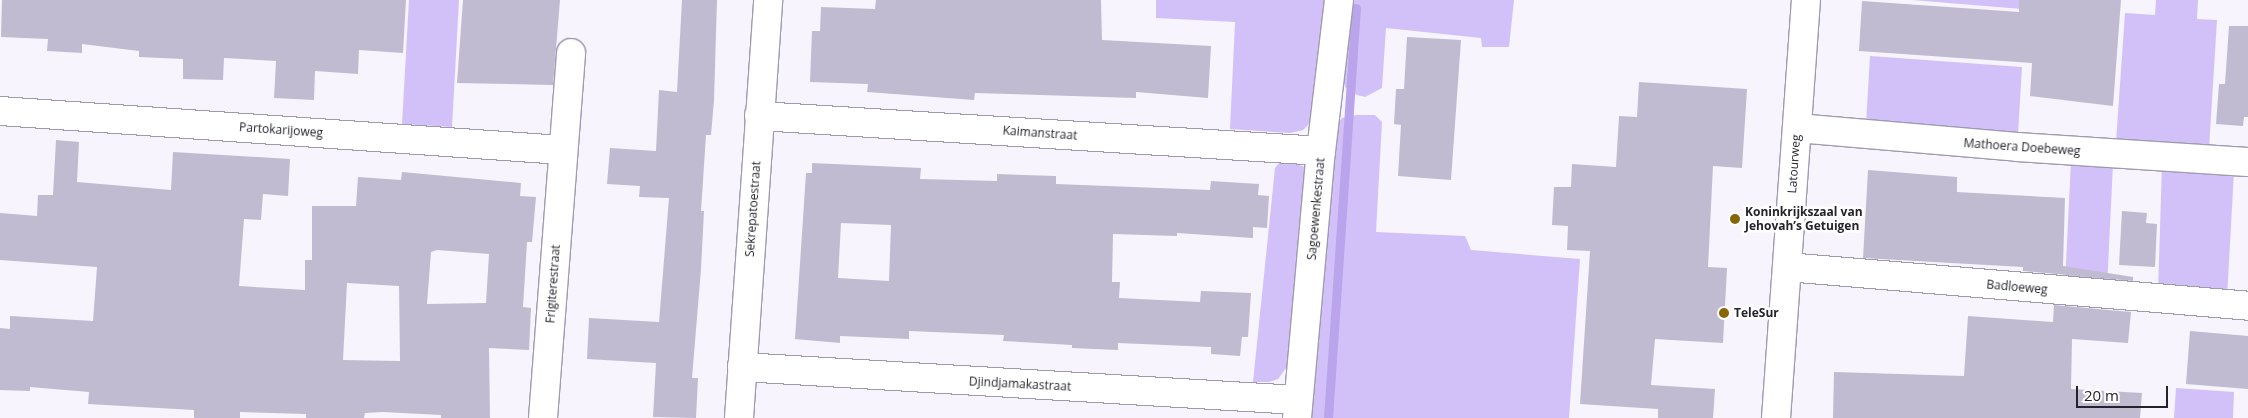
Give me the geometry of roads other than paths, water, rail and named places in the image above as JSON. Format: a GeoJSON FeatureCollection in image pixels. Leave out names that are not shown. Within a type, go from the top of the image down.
{"type":"FeatureCollection","features":[{"type":"Feature","properties":{"kind":"street","name":"Sekrepatoestraat"},"geometry":{"type":"LineString","coordinates":[[739,418],[768,0]]}},
{"type":"Feature","properties":{"kind":"street","name":"Sagoewenkestraat"},"geometry":{"type":"LineString","coordinates":[[1297,409],[1321,151],[1339,0]]}},
{"type":"Feature","properties":{"kind":"street","name":"Latourweg"},"geometry":{"type":"LineString","coordinates":[[1776,418],[1806,0]]}},
{"type":"Feature","properties":{"kind":"street","name":"Frigiterestraat"},"geometry":{"type":"LineString","coordinates":[[543,418],[571,52]]}},
{"type":"Feature","properties":{"kind":"street","name":"Partokarijoweg"},"geometry":{"type":"LineString","coordinates":[[0,111],[562,150]]}},
{"type":"Feature","properties":{"kind":"street","name":"Kaimanstraat"},"geometry":{"type":"LineString","coordinates":[[760,116],[1321,151]]}},
{"type":"Feature","properties":{"kind":"street","name":"Mathoera Doebeweg"},"geometry":{"type":"LineString","coordinates":[[1797,128],[2017,147],[2248,162]]}},
{"type":"Feature","properties":{"kind":"street","name":"Badloeweg"},"geometry":{"type":"LineString","coordinates":[[1786,267],[2248,306]]}},
{"type":"Feature","properties":{"kind":"street","name":"Djindjamakastraat"},"geometry":{"type":"LineString","coordinates":[[742,367],[1297,409]]}},
{"type":"Feature","properties":{"kind":"waterway"},"geometry":{"type":"LineString","coordinates":[[1328,418],[1356,8]]}},
{"type":"Feature","properties":{"kind":"place","name":"Koninkrijkszaal van Jehovah’s Getuigen"},"geometry":{"type":"Point","coordinates":[1735,219]}},
{"type":"Feature","properties":{"kind":"place","name":"TeleSur"},"geometry":{"type":"Point","coordinates":[1724,313]}}]}
